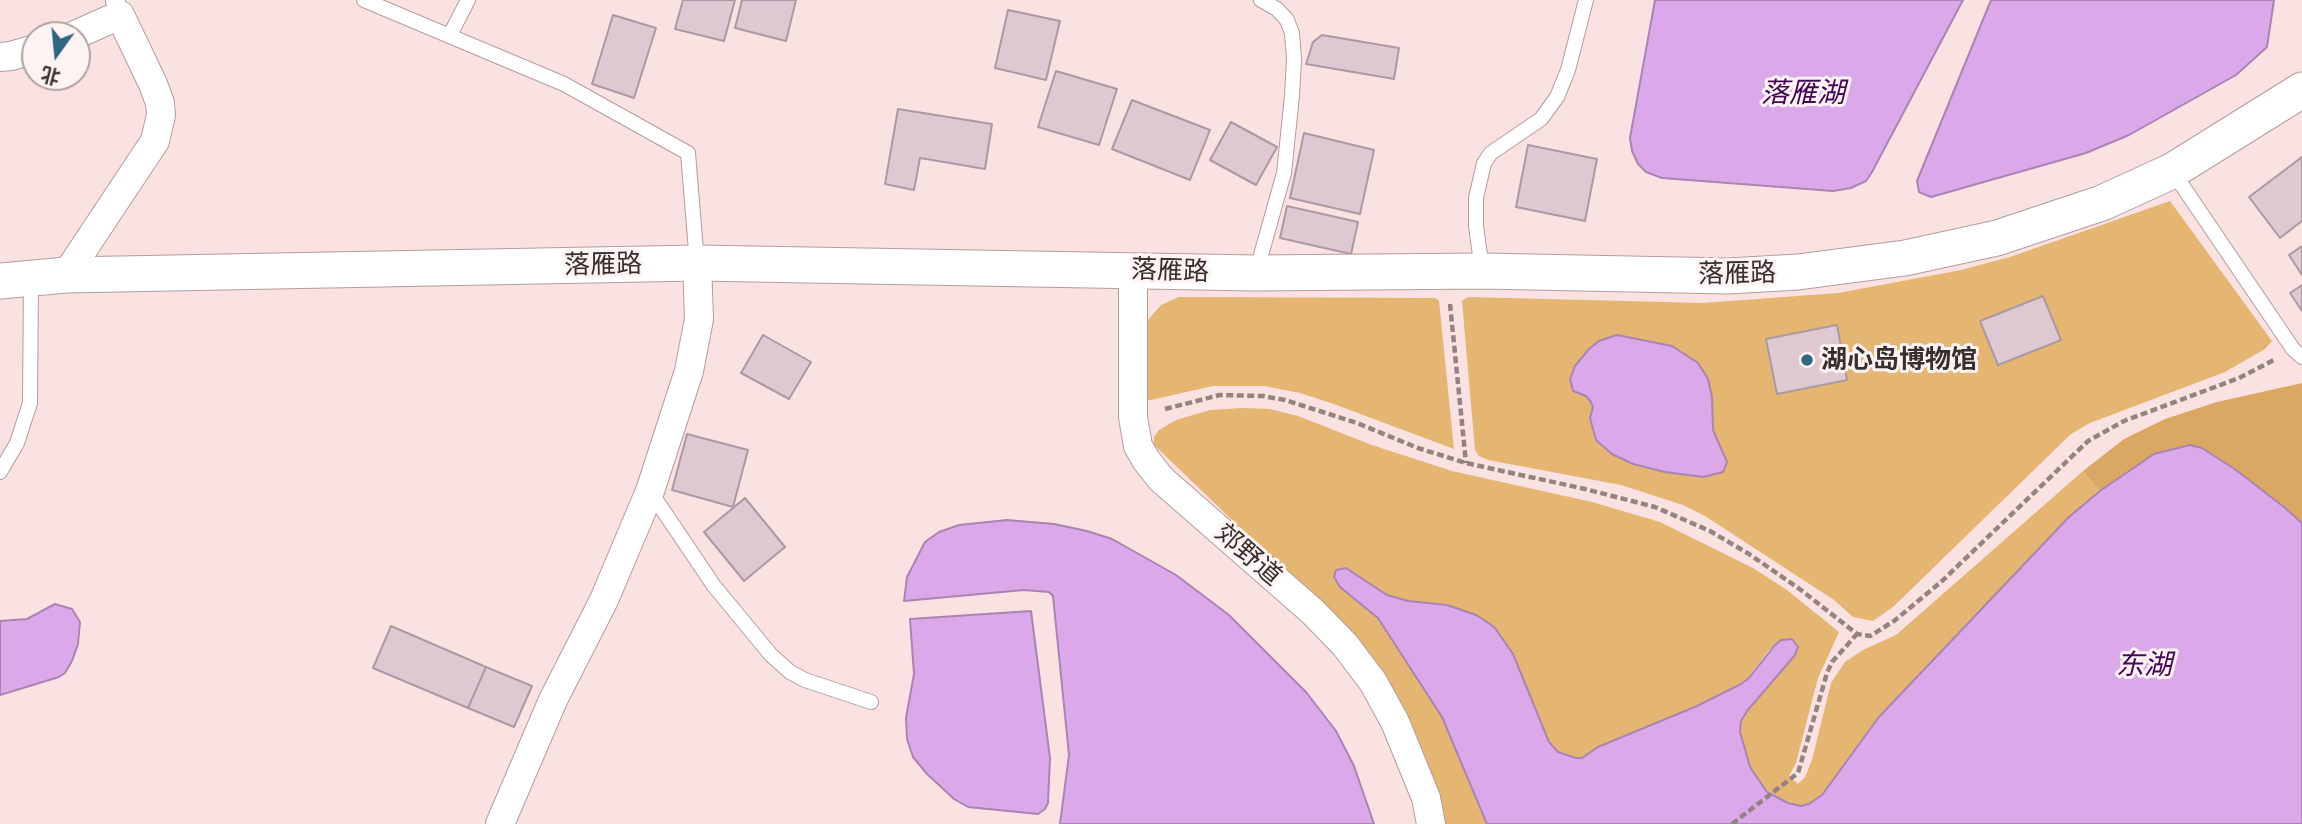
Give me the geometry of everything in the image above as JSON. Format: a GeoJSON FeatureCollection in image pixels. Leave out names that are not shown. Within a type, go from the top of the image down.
{"type":"FeatureCollection","features":[{"type":"Feature","properties":{"kind":"street"},"geometry":{"type":"LineString","coordinates":[[66,275],[155,141],[160,128],[160,103],[116,4],[91,23]]}},
{"type":"Feature","properties":{"kind":"street"},"geometry":{"type":"LineString","coordinates":[[0,57],[21,53]]}},
{"type":"Feature","properties":{"kind":"street","name":"落雁路"},"geometry":{"type":"LineString","coordinates":[[15,280],[66,275],[697,263],[1256,273],[1483,271],[1728,276],[1798,272],[1905,258],[1997,238],[2102,203],[2172,171],[2302,90]]}},
{"type":"Feature","properties":{"kind":"street"},"geometry":{"type":"LineString","coordinates":[[500,824],[553,700],[604,600],[650,491],[691,360],[698,319],[697,263]]}},
{"type":"Feature","properties":{"kind":"street","name":"郊野道"},"geometry":{"type":"LineString","coordinates":[[1133,270],[1133,418],[1138,446],[1161,478],[1313,612],[1345,645],[1373,682],[1395,722],[1426,798],[1431,824]]}},
{"type":"Feature","properties":{"kind":"lane"},"geometry":{"type":"LineString","coordinates":[[364,0],[564,84],[688,153],[697,263]]}},
{"type":"Feature","properties":{"kind":"lane"},"geometry":{"type":"LineString","coordinates":[[450,35],[468,0]]}},
{"type":"Feature","properties":{"kind":"lane"},"geometry":{"type":"LineString","coordinates":[[1256,273],[1283,173],[1294,59],[1292,33],[1287,20],[1277,9],[1261,0]]}},
{"type":"Feature","properties":{"kind":"lane"},"geometry":{"type":"LineString","coordinates":[[1483,271],[1476,226],[1479,176],[1491,153],[1541,119],[1558,97],[1586,0]]}},
{"type":"Feature","properties":{"kind":"lane"},"geometry":{"type":"LineString","coordinates":[[2172,171],[2298,353]]}},
{"type":"Feature","properties":{"kind":"lane"},"geometry":{"type":"LineString","coordinates":[[0,472],[18,443],[30,402],[15,280]]}},
{"type":"Feature","properties":{"kind":"lane"},"geometry":{"type":"LineString","coordinates":[[650,491],[714,586],[771,655],[790,672],[805,680],[871,702]]}},
{"type":"Feature","properties":{"kind":"path"},"geometry":{"type":"LineString","coordinates":[[1446,271],[1466,463]]}},
{"type":"Feature","properties":{"kind":"path"},"geometry":{"type":"LineString","coordinates":[[1133,418],[1220,395],[1263,396],[1320,410],[1418,449],[1466,463],[1655,507],[1686,520],[1749,554],[1857,634],[1864,636],[1875,634],[1923,598],[2088,441],[2123,421],[2298,353]]}},
{"type":"Feature","properties":{"kind":"path"},"geometry":{"type":"LineString","coordinates":[[1732,824],[1795,776],[1802,764],[1827,673],[1832,662],[1857,634]]}},
{"type":"Feature","properties":{"kind":"shaded area"},"geometry":{"type":"Polygon","coordinates":[[[2170,201],[2272,341],[2265,349],[2225,372],[2090,423],[2071,434],[1893,607],[1873,621],[1853,617],[1834,600],[1705,516],[1683,505],[1621,485],[1488,460],[1479,456],[1475,450],[1462,301],[1468,297],[1703,303],[1838,293],[1961,270],[2010,257],[2170,201]],[[1617,335],[1589,349],[1575,366],[1570,379],[1573,391],[1586,396],[1591,402],[1593,407],[1590,419],[1633,464],[1703,477],[1722,450],[1713,430],[1712,409],[1698,363],[1672,346],[1617,335]]]}},
{"type":"Feature","properties":{"kind":"shaded area"},"geometry":{"type":"Polygon","coordinates":[[[1179,297],[1435,298],[1439,301],[1454,449],[1331,403],[1264,386],[1213,386],[1142,402],[1143,330],[1161,305],[1179,297]]]}},
{"type":"Feature","properties":{"kind":"shaded area"},"geometry":{"type":"Polygon","coordinates":[[[2302,383],[2302,523],[2236,470],[2201,448],[2190,445],[2154,454],[2100,491],[2083,471],[2124,439],[2165,419],[2217,402],[2302,383]]]}},
{"type":"Feature","properties":{"kind":"shaded area"},"geometry":{"type":"Polygon","coordinates":[[[1270,409],[1298,416],[1372,445],[1452,471],[1592,502],[1660,522],[1753,568],[1787,590],[1839,632],[1818,678],[1796,763],[1789,776],[1798,784],[1805,777],[1812,760],[1831,683],[1845,662],[1863,650],[1896,635],[2083,471],[2100,491],[2069,517],[1879,717],[1822,795],[1810,804],[1801,806],[1777,798],[1762,786],[1750,767],[1741,738],[1741,721],[1747,711],[1797,651],[1781,640],[1741,683],[1697,706],[1582,758],[1576,758],[1557,752],[1549,742],[1513,654],[1495,628],[1476,615],[1447,605],[1408,601],[1387,595],[1351,571],[1335,575],[1340,587],[1378,618],[1442,717],[1487,824],[1439,824],[1355,638],[1154,445],[1154,437],[1159,430],[1176,420],[1210,410],[1270,409]]]}},
{"type":"Feature","properties":{"kind":"water","name":"落雁湖"},"geometry":{"type":"Polygon","coordinates":[[[1655,0],[1963,0],[1866,181],[1851,188],[1833,191],[1662,178],[1646,172],[1638,164],[1630,138],[1655,0]]]}},
{"type":"Feature","properties":{"kind":"water"},"geometry":{"type":"Polygon","coordinates":[[[1991,0],[2274,0],[2267,47],[2236,75],[2129,135],[2086,153],[1931,197],[1919,192],[1917,181],[1991,0]]]}},
{"type":"Feature","properties":{"kind":"water"},"geometry":{"type":"Polygon","coordinates":[[[1617,335],[1672,346],[1698,363],[1708,379],[1712,397],[1713,430],[1727,462],[1723,472],[1703,477],[1633,464],[1612,454],[1596,440],[1590,418],[1593,407],[1591,402],[1586,396],[1573,391],[1570,379],[1575,366],[1589,349],[1599,341],[1617,335]]]}},
{"type":"Feature","properties":{"kind":"water","name":"东湖"},"geometry":{"type":"Polygon","coordinates":[[[2190,445],[2202,448],[2236,470],[2302,523],[2302,824],[1487,824],[1442,717],[1378,618],[1340,587],[1334,577],[1336,570],[1346,568],[1387,595],[1408,601],[1447,605],[1476,615],[1487,622],[1495,628],[1513,654],[1549,742],[1558,752],[1576,758],[1582,758],[1598,747],[1697,706],[1741,684],[1775,645],[1781,640],[1792,639],[1798,647],[1795,655],[1747,711],[1741,721],[1740,732],[1750,767],[1767,792],[1788,803],[1801,806],[1822,795],[1879,717],[2069,517],[2100,491],[2154,454],[2190,445]]]}},
{"type":"Feature","properties":{"kind":"water"},"geometry":{"type":"Polygon","coordinates":[[[1007,520],[1054,524],[1112,539],[1176,575],[1229,615],[1306,692],[1336,731],[1354,766],[1374,824],[1060,824],[1069,755],[1053,596],[1049,592],[1024,590],[904,601],[907,577],[925,542],[939,532],[959,525],[1007,520]]]}},
{"type":"Feature","properties":{"kind":"water"},"geometry":{"type":"Polygon","coordinates":[[[55,604],[72,609],[80,622],[78,644],[65,673],[0,695],[0,621],[27,619],[55,604]]]}},
{"type":"Feature","properties":{"kind":"water"},"geometry":{"type":"Polygon","coordinates":[[[1031,611],[1050,758],[1048,803],[1038,814],[968,807],[954,799],[927,774],[913,757],[907,739],[906,718],[914,674],[910,619],[1031,611]]]}},
{"type":"Feature","properties":{"kind":"building"},"geometry":{"type":"Polygon","coordinates":[[[683,0],[735,0],[724,41],[675,29],[683,0]]]}},
{"type":"Feature","properties":{"kind":"building"},"geometry":{"type":"Polygon","coordinates":[[[742,0],[796,0],[786,41],[735,28],[742,0]]]}},
{"type":"Feature","properties":{"kind":"building"},"geometry":{"type":"Polygon","coordinates":[[[1008,10],[1060,21],[1046,80],[995,68],[1008,10]]]}},
{"type":"Feature","properties":{"kind":"building"},"geometry":{"type":"Polygon","coordinates":[[[613,15],[656,28],[634,98],[592,84],[613,15]]]}},
{"type":"Feature","properties":{"kind":"building"},"geometry":{"type":"Polygon","coordinates":[[[1322,35],[1399,48],[1394,79],[1306,64],[1313,42],[1322,35]]]}},
{"type":"Feature","properties":{"kind":"building"},"geometry":{"type":"Polygon","coordinates":[[[1056,71],[1117,89],[1099,145],[1038,127],[1056,71]]]}},
{"type":"Feature","properties":{"kind":"building"},"geometry":{"type":"Polygon","coordinates":[[[1132,100],[1210,130],[1190,180],[1112,149],[1132,100]]]}},
{"type":"Feature","properties":{"kind":"building"},"geometry":{"type":"Polygon","coordinates":[[[898,109],[992,124],[985,169],[920,158],[914,190],[885,184],[898,109]]]}},
{"type":"Feature","properties":{"kind":"building"},"geometry":{"type":"Polygon","coordinates":[[[1231,122],[1277,147],[1256,185],[1210,160],[1231,122]]]}},
{"type":"Feature","properties":{"kind":"building"},"geometry":{"type":"Polygon","coordinates":[[[1304,133],[1374,150],[1360,214],[1290,198],[1304,133]]]}},
{"type":"Feature","properties":{"kind":"building"},"geometry":{"type":"Polygon","coordinates":[[[1528,145],[1597,159],[1585,221],[1516,207],[1528,145]]]}},
{"type":"Feature","properties":{"kind":"building"},"geometry":{"type":"Polygon","coordinates":[[[2302,157],[2302,221],[2280,238],[2249,197],[2302,157]]]}},
{"type":"Feature","properties":{"kind":"building"},"geometry":{"type":"Polygon","coordinates":[[[1287,206],[1358,222],[1351,254],[1280,238],[1287,206]]]}},
{"type":"Feature","properties":{"kind":"building"},"geometry":{"type":"Polygon","coordinates":[[[2302,246],[2302,275],[2289,255],[2302,246]]]}},
{"type":"Feature","properties":{"kind":"building"},"geometry":{"type":"Polygon","coordinates":[[[2302,285],[2302,311],[2290,293],[2302,285]]]}},
{"type":"Feature","properties":{"kind":"building"},"geometry":{"type":"Polygon","coordinates":[[[2043,296],[2061,340],[1998,365],[1980,321],[2043,296]]]}},
{"type":"Feature","properties":{"kind":"building","name":"湖心岛博物馆"},"geometry":{"type":"Polygon","coordinates":[[[1837,325],[1847,380],[1777,394],[1766,339],[1837,325]]]}},
{"type":"Feature","properties":{"kind":"building"},"geometry":{"type":"Polygon","coordinates":[[[763,335],[811,362],[789,399],[741,373],[763,335]]]}},
{"type":"Feature","properties":{"kind":"building"},"geometry":{"type":"Polygon","coordinates":[[[687,434],[748,450],[733,507],[672,490],[687,434]]]}},
{"type":"Feature","properties":{"kind":"building"},"geometry":{"type":"Polygon","coordinates":[[[745,498],[785,547],[744,581],[704,532],[745,498]]]}},
{"type":"Feature","properties":{"kind":"building"},"geometry":{"type":"Polygon","coordinates":[[[391,626],[486,667],[468,708],[373,668],[391,626]]]}},
{"type":"Feature","properties":{"kind":"building"},"geometry":{"type":"Polygon","coordinates":[[[486,667],[532,686],[514,727],[468,708],[486,667]]]}},
{"type":"Feature","properties":{"kind":"place","name":"湖心岛博物馆"},"geometry":{"type":"Point","coordinates":[1807,360]}}]}
